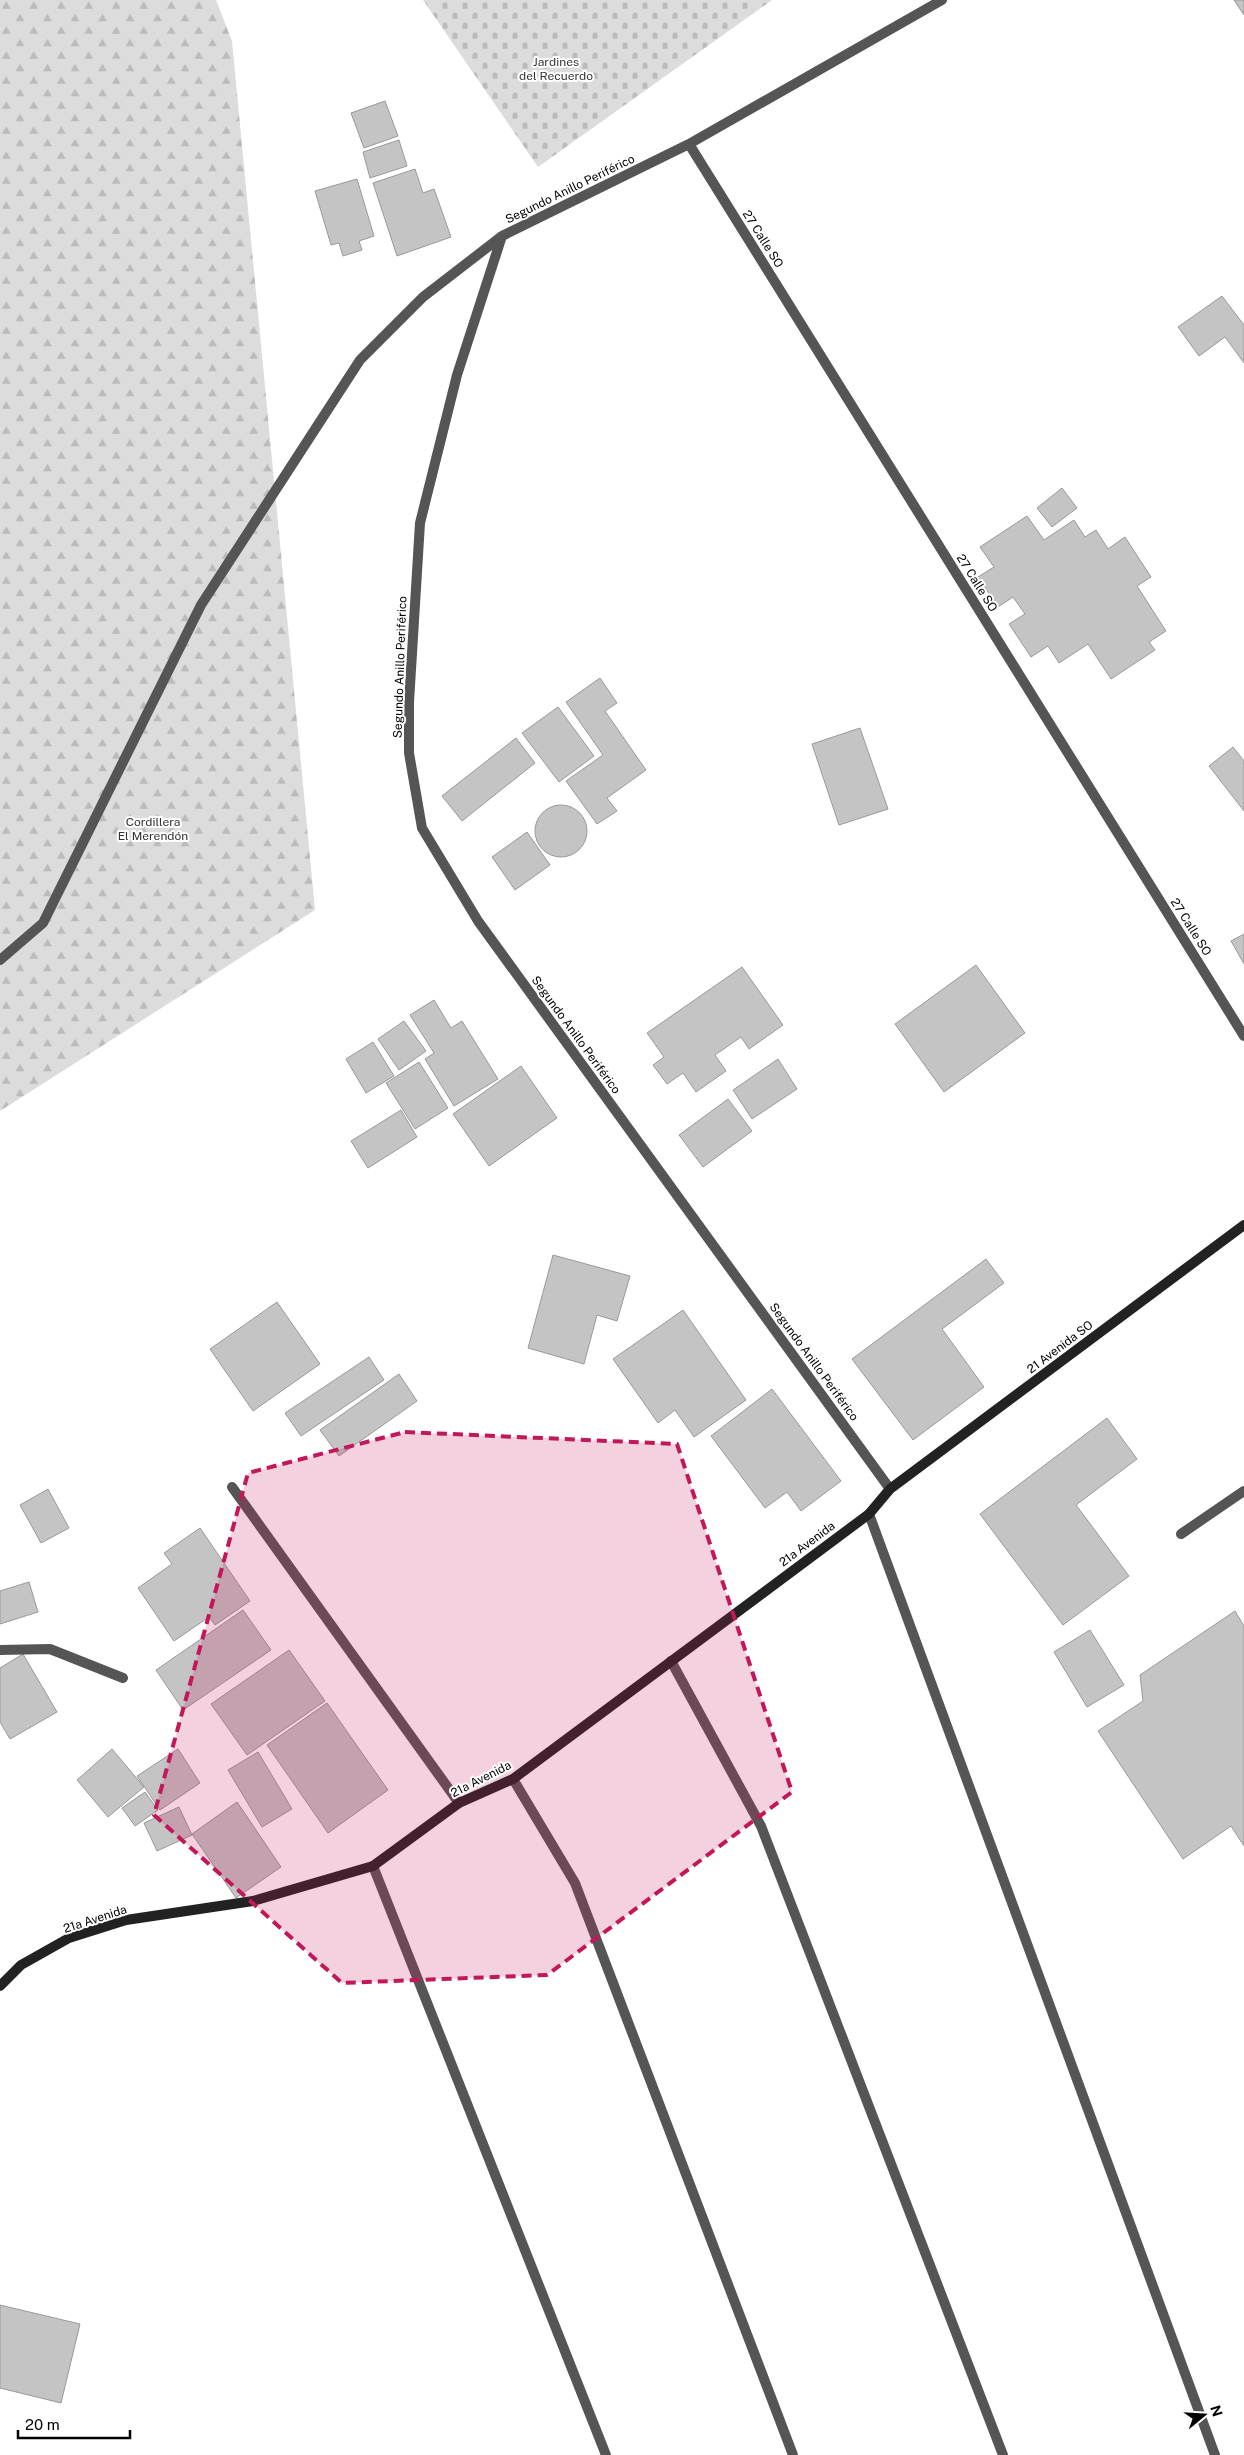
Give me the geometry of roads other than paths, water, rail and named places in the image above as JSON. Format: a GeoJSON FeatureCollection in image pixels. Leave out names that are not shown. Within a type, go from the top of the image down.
{"type":"FeatureCollection","features":[{"type":"Feature","properties":{"kind":"street","name":"Segundo Anillo Periférico"},"geometry":{"type":"LineString","coordinates":[[890,1489],[478,921],[422,828],[409,753],[409,711],[420,523],[457,375],[502,236],[689,144],[942,0]]}},
{"type":"Feature","properties":{"kind":"street","name":"27 Calle SO"},"geometry":{"type":"LineString","coordinates":[[689,144],[1244,1036]]}},
{"type":"Feature","properties":{"kind":"street"},"geometry":{"type":"LineString","coordinates":[[0,960],[43,923],[201,605],[360,360],[423,297],[502,236]]}},
{"type":"Feature","properties":{"kind":"street","name":"21 Avenida SO"},"geometry":{"type":"LineString","coordinates":[[890,1489],[1244,1225]]}},
{"type":"Feature","properties":{"kind":"street"},"geometry":{"type":"LineString","coordinates":[[232,1487],[459,1803]]}},
{"type":"Feature","properties":{"kind":"street","name":"21a Avenida"},"geometry":{"type":"LineString","coordinates":[[0,1986],[20,1965],[69,1938],[126,1920],[253,1901],[372,1866],[459,1803],[513,1779],[869,1514],[890,1489]]}},
{"type":"Feature","properties":{"kind":"street"},"geometry":{"type":"LineString","coordinates":[[1181,1534],[1244,1491]]}},
{"type":"Feature","properties":{"kind":"street"},"geometry":{"type":"LineString","coordinates":[[869,1514],[1215,2455]]}},
{"type":"Feature","properties":{"kind":"street"},"geometry":{"type":"LineString","coordinates":[[0,1650],[50,1649],[122,1678]]}},
{"type":"Feature","properties":{"kind":"street"},"geometry":{"type":"LineString","coordinates":[[671,1661],[761,1826],[1003,2455]]}},
{"type":"Feature","properties":{"kind":"street"},"geometry":{"type":"LineString","coordinates":[[513,1779],[575,1883],[793,2455]]}},
{"type":"Feature","properties":{"kind":"street"},"geometry":{"type":"LineString","coordinates":[[372,1866],[606,2455]]}},
{"type":"Feature","properties":{"kind":"park label","name":"Jardines del Recuerdo"},"geometry":{"type":"Point","coordinates":[556,69]}},
{"type":"Feature","properties":{"kind":"park label","name":"Cordillera El Merendón"},"geometry":{"type":"Point","coordinates":[153,829]}}]}
